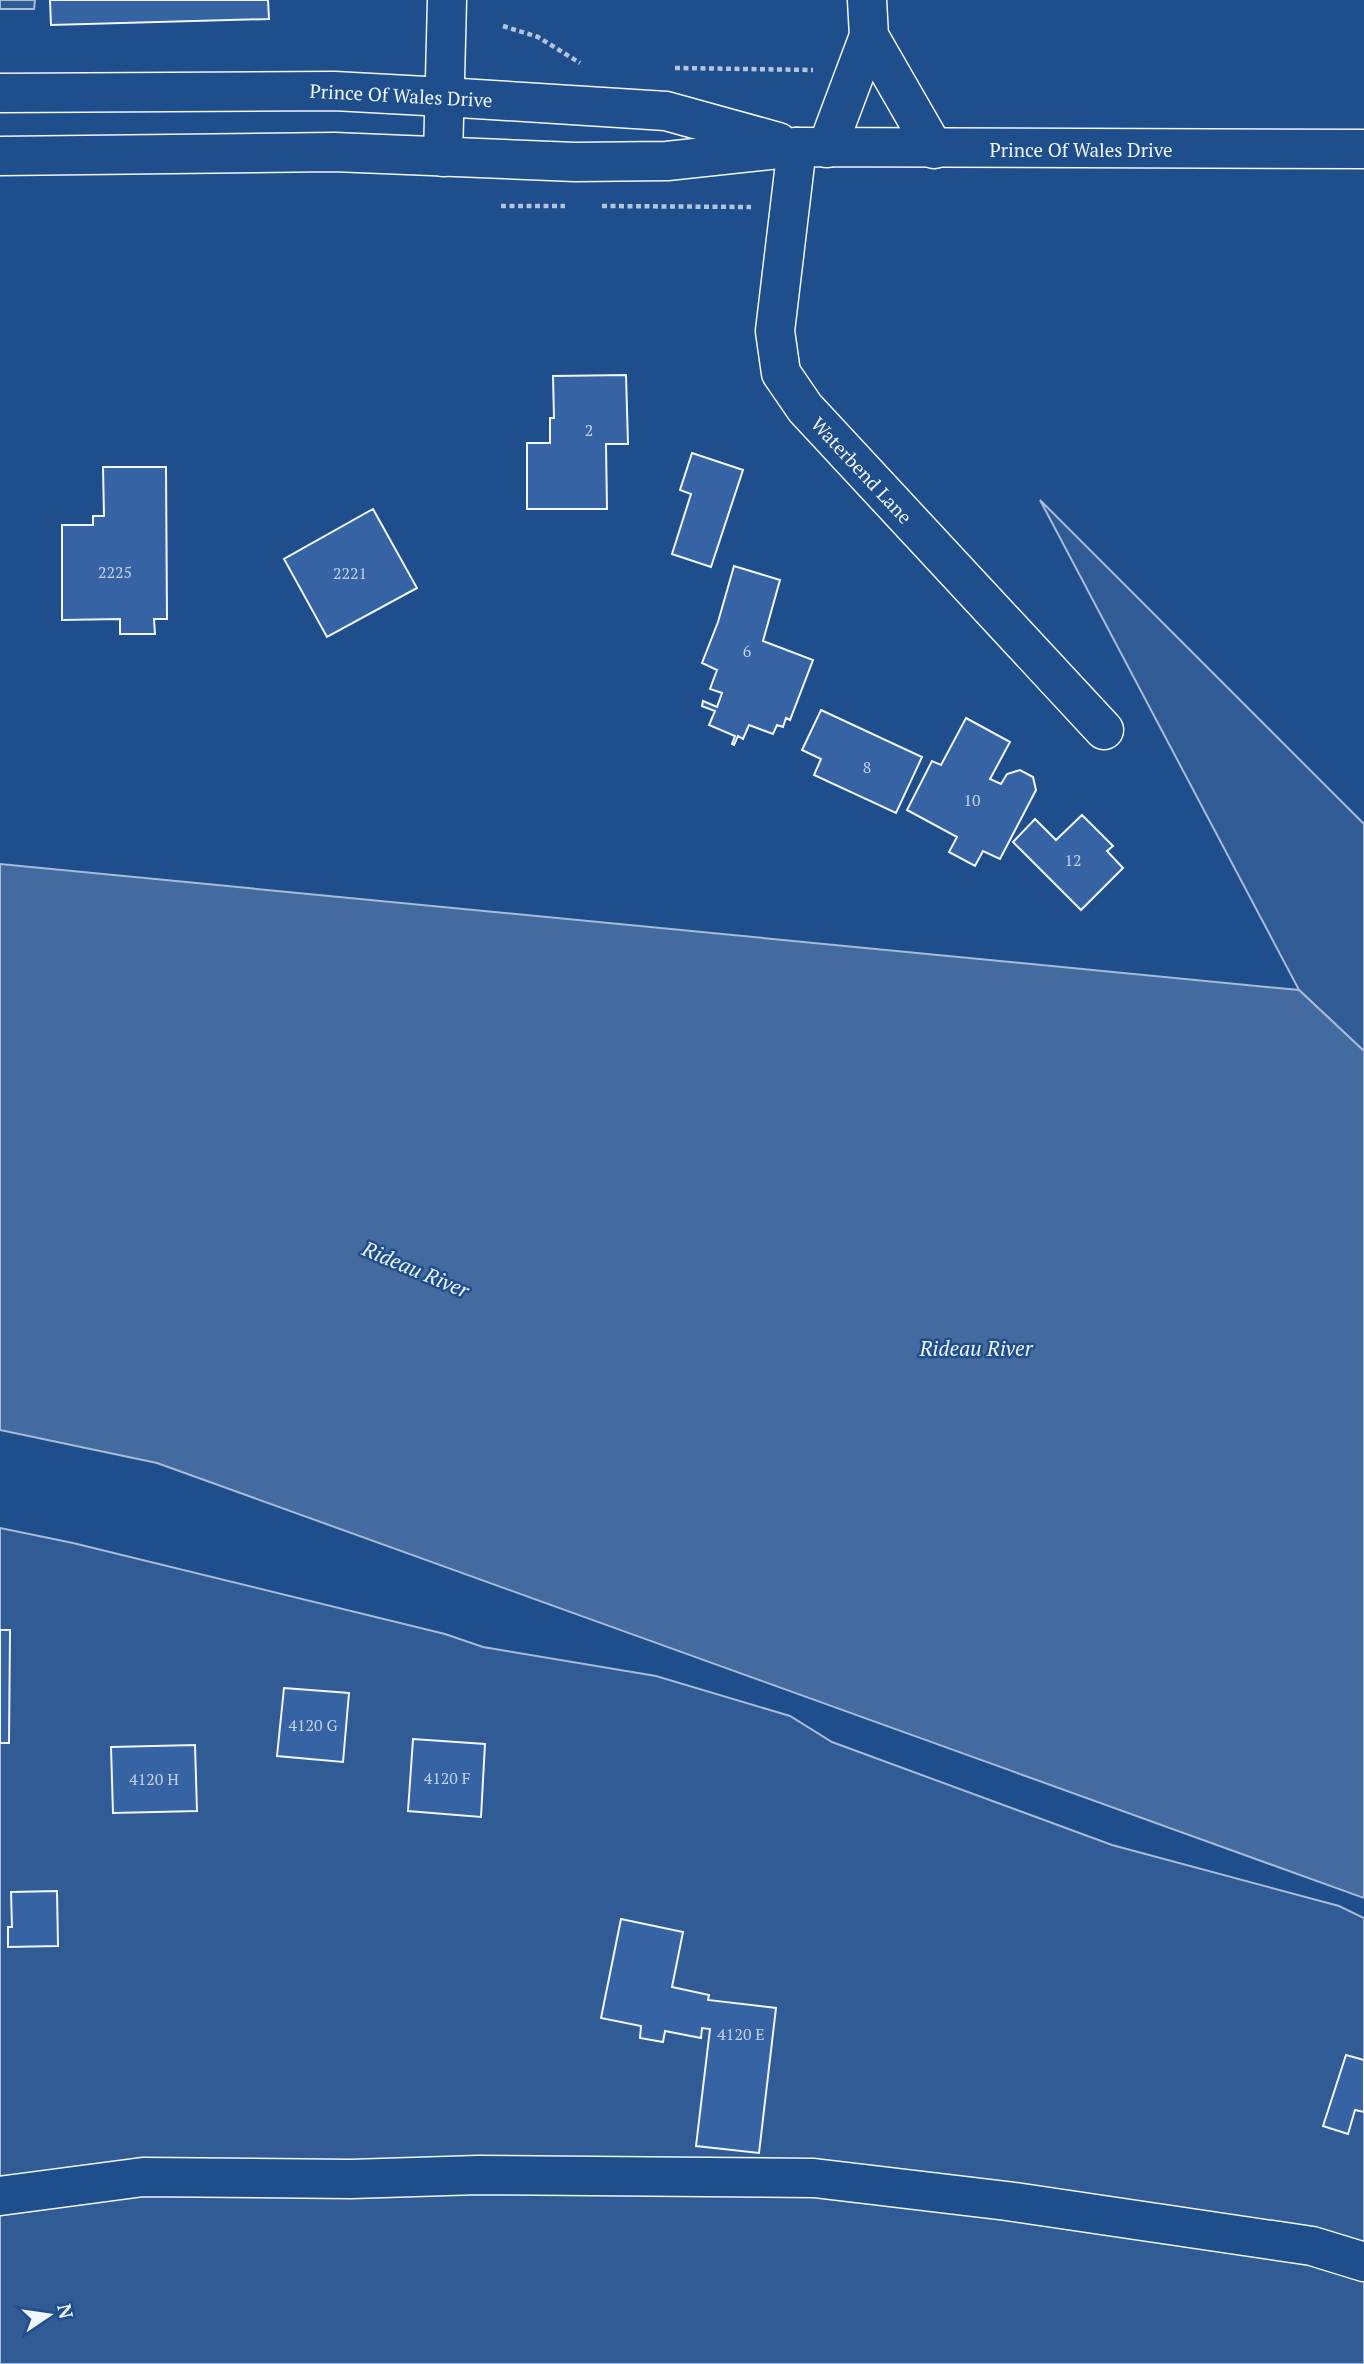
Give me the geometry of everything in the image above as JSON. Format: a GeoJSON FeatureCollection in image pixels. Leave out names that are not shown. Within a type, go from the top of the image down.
{"type":"FeatureCollection","features":[{"type":"Feature","properties":{"kind":"main road"},"geometry":{"type":"LineString","coordinates":[[443,157],[447,0]]}},
{"type":"Feature","properties":{"kind":"main road"},"geometry":{"type":"LineString","coordinates":[[868,18],[934,149]]}},
{"type":"Feature","properties":{"kind":"main road","name":"Waterbend Lane"},"geometry":{"type":"LineString","coordinates":[[868,18],[856,71],[812,148],[790,207],[775,331],[781,373],[805,408],[1104,730]]}},
{"type":"Feature","properties":{"kind":"main road","name":"Prince Of Wales Drive"},"geometry":{"type":"LineString","coordinates":[[0,93],[334,90],[666,111],[812,148]]}},
{"type":"Feature","properties":{"kind":"main road","name":"Prince Of Wales Drive"},"geometry":{"type":"LineString","coordinates":[[0,156],[334,152],[575,162],[667,162],[812,148],[1364,149]]}},
{"type":"Feature","properties":{"kind":"main road"},"geometry":{"type":"LineString","coordinates":[[0,2196],[144,2176],[351,2179],[478,2175],[814,2178],[1007,2201],[1312,2246],[1364,2262]]}},
{"type":"Feature","properties":{"kind":"path"},"geometry":{"type":"LineString","coordinates":[[503,26],[537,37],[587,67]]}},
{"type":"Feature","properties":{"kind":"path"},"geometry":{"type":"LineString","coordinates":[[668,68],[856,71]]}},
{"type":"Feature","properties":{"kind":"path"},"geometry":{"type":"LineString","coordinates":[[501,206],[570,206]]}},
{"type":"Feature","properties":{"kind":"path"},"geometry":{"type":"LineString","coordinates":[[598,206],[790,207]]}},
{"type":"Feature","properties":{"kind":"shaded area"},"geometry":{"type":"Polygon","coordinates":[[[0,0],[35,0],[34,9],[0,9],[0,0]]]}},
{"type":"Feature","properties":{"kind":"shaded area"},"geometry":{"type":"Polygon","coordinates":[[[1040,500],[1364,824],[1364,1051],[1299,990],[1040,500]]]}},
{"type":"Feature","properties":{"kind":"shaded area"},"geometry":{"type":"Polygon","coordinates":[[[0,1528],[73,1543],[445,1634],[483,1647],[656,1676],[790,1716],[832,1742],[1112,1845],[1339,1906],[1364,1918],[1364,2364],[0,2364],[0,1528]]]}},
{"type":"Feature","properties":{"kind":"water","name":"Rideau River"},"geometry":{"type":"Polygon","coordinates":[[[0,864],[1299,990],[1364,1051],[1364,1898],[157,1463],[0,1430],[0,864]]]}},
{"type":"Feature","properties":{"kind":"building"},"geometry":{"type":"Polygon","coordinates":[[[50,0],[268,0],[269,19],[51,25],[50,0]]]}},
{"type":"Feature","properties":{"kind":"building"},"geometry":{"type":"Polygon","coordinates":[[[626,375],[628,444],[606,444],[607,509],[527,509],[527,443],[550,443],[550,418],[554,418],[553,376],[626,375]]]}},
{"type":"Feature","properties":{"kind":"building"},"geometry":{"type":"Polygon","coordinates":[[[692,453],[743,470],[711,567],[672,554],[691,494],[680,490],[692,453]]]}},
{"type":"Feature","properties":{"kind":"building"},"geometry":{"type":"Polygon","coordinates":[[[103,467],[166,467],[167,619],[154,619],[155,634],[120,634],[120,619],[62,620],[62,525],[93,525],[93,516],[104,516],[103,467]]]}},
{"type":"Feature","properties":{"kind":"building"},"geometry":{"type":"Polygon","coordinates":[[[373,509],[417,588],[327,637],[284,559],[373,509]]]}},
{"type":"Feature","properties":{"kind":"building"},"geometry":{"type":"Polygon","coordinates":[[[734,566],[780,580],[763,641],[813,660],[790,720],[786,718],[783,727],[777,725],[773,734],[749,725],[743,739],[738,736],[734,745],[735,736],[709,725],[715,711],[702,706],[703,701],[717,707],[722,693],[710,689],[717,670],[702,663],[718,622],[734,566]]]}},
{"type":"Feature","properties":{"kind":"building"},"geometry":{"type":"Polygon","coordinates":[[[821,710],[922,757],[896,813],[814,775],[821,759],[802,750],[821,710]]]}},
{"type":"Feature","properties":{"kind":"building"},"geometry":{"type":"Polygon","coordinates":[[[966,718],[1010,742],[990,779],[1001,784],[1007,774],[1020,770],[1033,777],[1036,790],[1000,859],[983,851],[975,866],[949,852],[957,837],[907,810],[932,761],[941,765],[966,718]]]}},
{"type":"Feature","properties":{"kind":"building"},"geometry":{"type":"Polygon","coordinates":[[[1082,815],[1113,846],[1107,851],[1123,868],[1081,910],[1013,842],[1035,819],[1056,840],[1082,815]]]}},
{"type":"Feature","properties":{"kind":"building"},"geometry":{"type":"Polygon","coordinates":[[[0,1630],[10,1630],[9,1743],[0,1743],[0,1630]]]}},
{"type":"Feature","properties":{"kind":"building"},"geometry":{"type":"Polygon","coordinates":[[[284,1688],[349,1693],[343,1762],[277,1756],[284,1688]]]}},
{"type":"Feature","properties":{"kind":"building"},"geometry":{"type":"Polygon","coordinates":[[[413,1739],[485,1744],[481,1817],[408,1811],[413,1739]]]}},
{"type":"Feature","properties":{"kind":"building"},"geometry":{"type":"Polygon","coordinates":[[[195,1745],[197,1811],[113,1813],[111,1747],[195,1745]]]}},
{"type":"Feature","properties":{"kind":"building"},"geometry":{"type":"Polygon","coordinates":[[[57,1891],[58,1946],[8,1947],[8,1927],[12,1927],[11,1892],[57,1891]]]}},
{"type":"Feature","properties":{"kind":"building"},"geometry":{"type":"Polygon","coordinates":[[[621,1919],[683,1932],[672,1987],[709,1995],[708,2000],[776,2008],[759,2153],[696,2146],[710,2029],[702,2028],[701,2038],[665,2031],[663,2042],[640,2038],[641,2026],[601,2018],[621,1919]]]}},
{"type":"Feature","properties":{"kind":"building"},"geometry":{"type":"Polygon","coordinates":[[[1346,2055],[1364,2060],[1364,2112],[1355,2110],[1348,2134],[1323,2126],[1346,2055]]]}}]}
